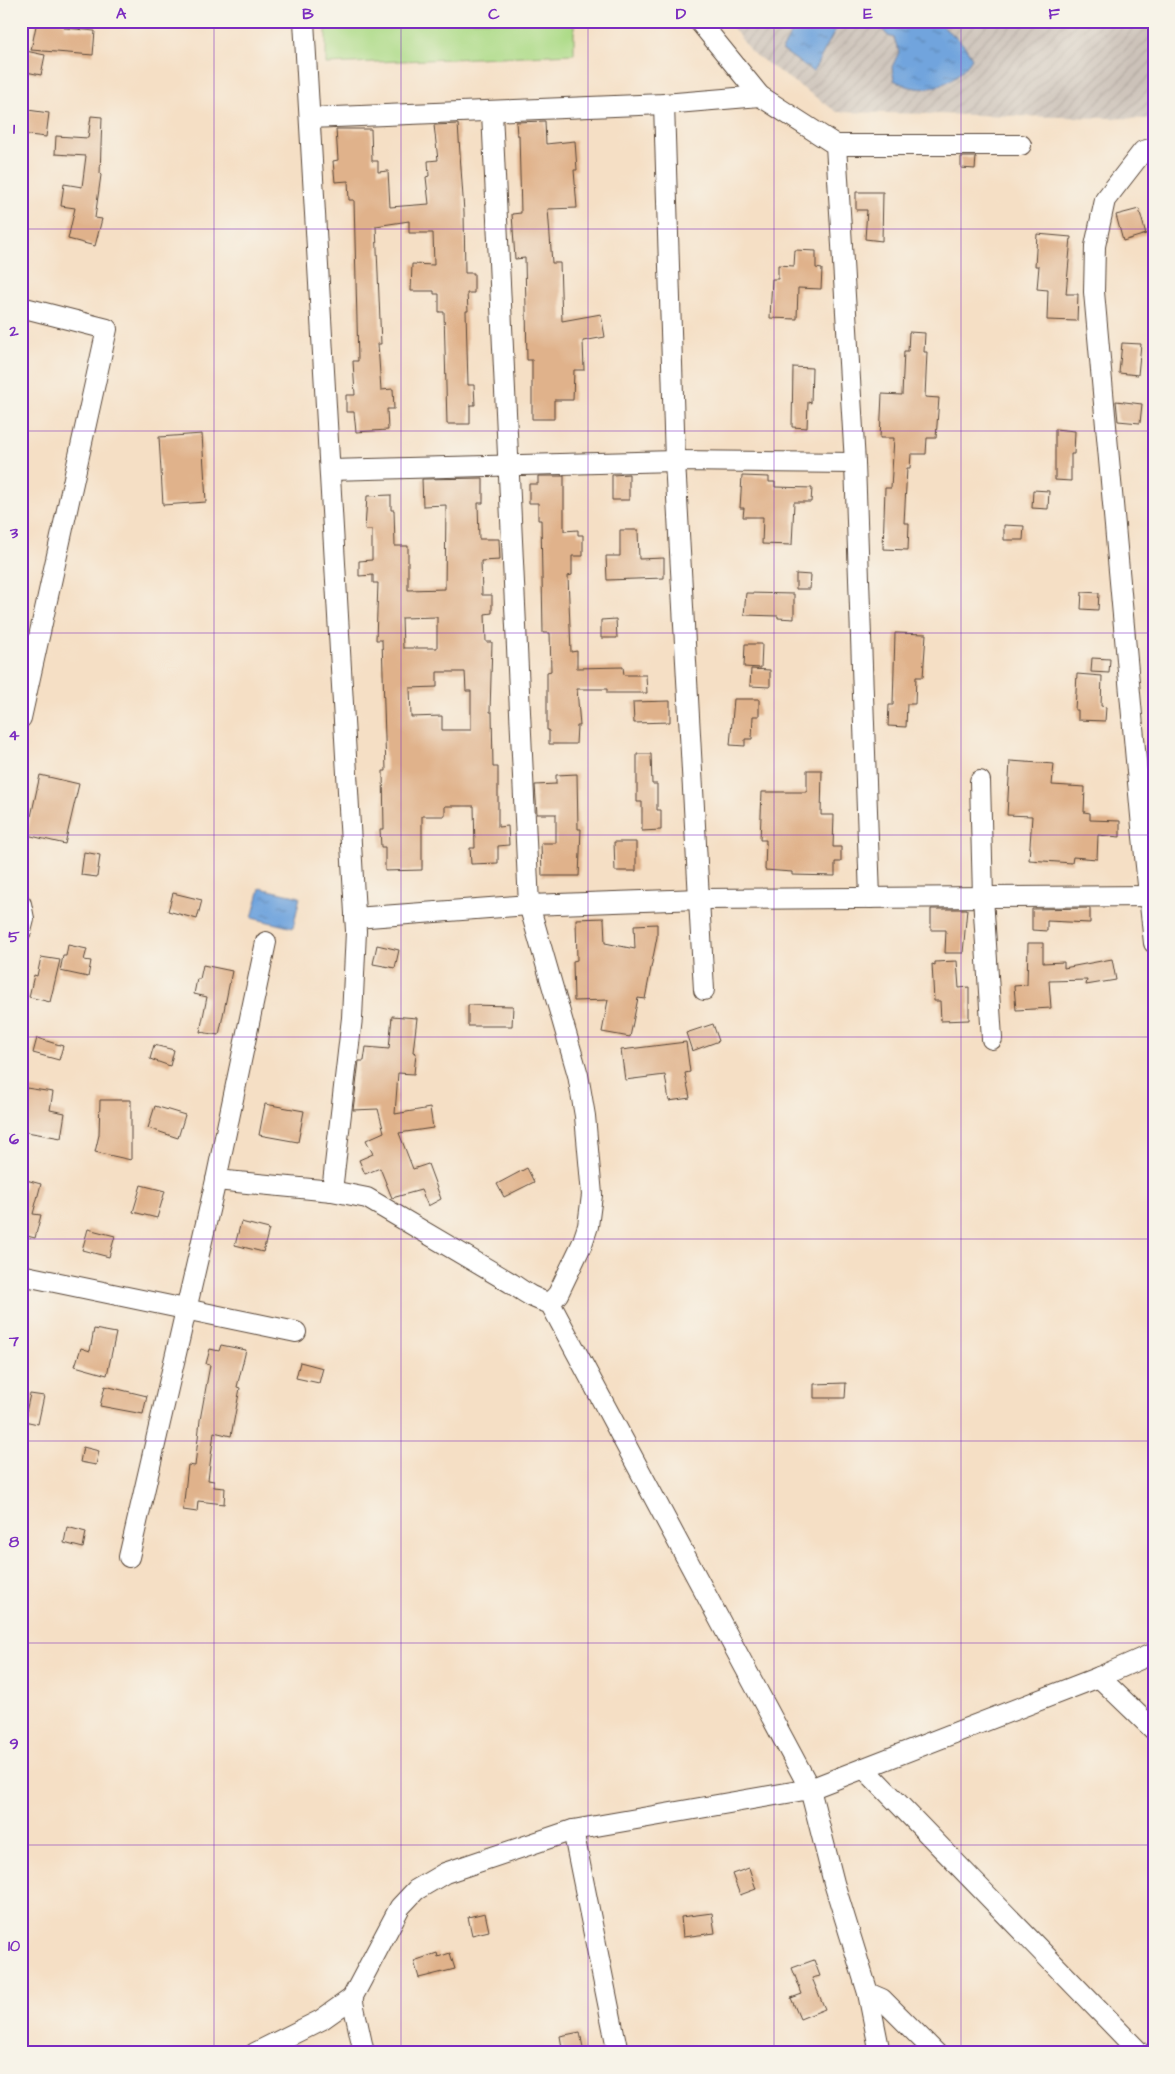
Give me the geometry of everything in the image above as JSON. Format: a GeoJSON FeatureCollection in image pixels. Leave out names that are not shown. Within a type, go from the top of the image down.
{"type":"FeatureCollection","features":[{"type":"Feature","properties":{"kind":"street"},"geometry":{"type":"LineString","coordinates":[[304,21],[355,918],[352,1018],[332,1192]]}},
{"type":"Feature","properties":{"kind":"street"},"geometry":{"type":"LineString","coordinates":[[700,21],[760,96],[836,145],[1021,145]]}},
{"type":"Feature","properties":{"kind":"street"},"geometry":{"type":"LineString","coordinates":[[310,118],[664,104],[760,96]]}},
{"type":"Feature","properties":{"kind":"street"},"geometry":{"type":"LineString","coordinates":[[664,104],[675,461],[704,990]]}},
{"type":"Feature","properties":{"kind":"street"},"geometry":{"type":"LineString","coordinates":[[492,112],[529,905],[578,1075],[585,1116],[592,1195],[588,1226],[582,1244],[558,1294],[550,1303]]}},
{"type":"Feature","properties":{"kind":"street"},"geometry":{"type":"LineString","coordinates":[[836,145],[855,463],[870,898]]}},
{"type":"Feature","properties":{"kind":"street"},"geometry":{"type":"LineString","coordinates":[[1154,148],[1143,151],[1105,200],[1095,246],[1094,292],[1142,827],[1152,896],[1154,944]]}},
{"type":"Feature","properties":{"kind":"street"},"geometry":{"type":"LineString","coordinates":[[21,307],[107,329],[21,718]]}},
{"type":"Feature","properties":{"kind":"street"},"geometry":{"type":"LineString","coordinates":[[330,470],[675,461],[855,463]]}},
{"type":"Feature","properties":{"kind":"street"},"geometry":{"type":"LineString","coordinates":[[980,781],[983,897],[992,1039]]}},
{"type":"Feature","properties":{"kind":"street"},"geometry":{"type":"LineString","coordinates":[[355,918],[529,905],[700,899],[1152,896]]}},
{"type":"Feature","properties":{"kind":"street"},"geometry":{"type":"LineString","coordinates":[[129,1557],[216,1180],[266,942]]}},
{"type":"Feature","properties":{"kind":"street"},"geometry":{"type":"LineString","coordinates":[[216,1180],[332,1192],[367,1198],[530,1296],[539,1301],[550,1303]]}},
{"type":"Feature","properties":{"kind":"street"},"geometry":{"type":"LineString","coordinates":[[21,1275],[296,1332]]}},
{"type":"Feature","properties":{"kind":"street"},"geometry":{"type":"LineString","coordinates":[[550,1303],[810,1789],[834,1883],[868,1993],[880,2053]]}},
{"type":"Feature","properties":{"kind":"street"},"geometry":{"type":"LineString","coordinates":[[255,2053],[321,2020],[352,1998],[400,1907],[416,1890],[446,1873],[573,1830],[810,1789],[1099,1677],[1154,1653]]}},
{"type":"Feature","properties":{"kind":"street"},"geometry":{"type":"LineString","coordinates":[[1099,1677],[1154,1730]]}},
{"type":"Feature","properties":{"kind":"street"},"geometry":{"type":"LineString","coordinates":[[864,1768],[1140,2053]]}},
{"type":"Feature","properties":{"kind":"street"},"geometry":{"type":"LineString","coordinates":[[573,1830],[618,2053]]}},
{"type":"Feature","properties":{"kind":"street"},"geometry":{"type":"LineString","coordinates":[[868,1993],[882,1999],[936,2053]]}},
{"type":"Feature","properties":{"kind":"street"},"geometry":{"type":"LineString","coordinates":[[352,1998],[364,2053]]}},
{"type":"Feature","properties":{"kind":"shaded area"},"geometry":{"type":"Polygon","coordinates":[[[728,21],[1154,21],[1154,119],[837,112],[751,52],[728,21]]]}},
{"type":"Feature","properties":{"kind":"green space"},"geometry":{"type":"Polygon","coordinates":[[[326,21],[574,21],[574,54],[326,64],[326,21]]]}},
{"type":"Feature","properties":{"kind":"water"},"geometry":{"type":"Polygon","coordinates":[[[798,21],[833,21],[838,25],[813,72],[782,50],[798,21]]]}},
{"type":"Feature","properties":{"kind":"water"},"geometry":{"type":"Polygon","coordinates":[[[882,21],[940,21],[945,29],[962,43],[972,58],[965,68],[947,82],[927,88],[905,85],[894,80],[892,67],[899,52],[894,38],[888,36],[882,29],[882,21]]]}},
{"type":"Feature","properties":{"kind":"water"},"geometry":{"type":"Polygon","coordinates":[[[260,888],[300,897],[293,928],[252,918],[260,888]]]}},
{"type":"Feature","properties":{"kind":"building"},"geometry":{"type":"Polygon","coordinates":[[[37,21],[57,21],[65,23],[64,28],[95,31],[93,55],[31,50],[37,21]]]}},
{"type":"Feature","properties":{"kind":"building"},"geometry":{"type":"Polygon","coordinates":[[[21,50],[45,55],[41,75],[21,71],[21,50]]]}},
{"type":"Feature","properties":{"kind":"building"},"geometry":{"type":"Polygon","coordinates":[[[21,109],[49,113],[46,137],[21,134],[21,109]]]}},
{"type":"Feature","properties":{"kind":"building"},"geometry":{"type":"Polygon","coordinates":[[[91,116],[102,117],[101,175],[95,218],[102,219],[95,246],[68,239],[75,208],[61,206],[64,184],[82,187],[86,156],[55,154],[56,136],[88,138],[91,116]]]}},
{"type":"Feature","properties":{"kind":"building"},"geometry":{"type":"Polygon","coordinates":[[[545,121],[546,144],[575,141],[577,170],[574,170],[577,208],[548,209],[552,263],[560,263],[562,321],[601,314],[605,337],[583,341],[584,370],[574,370],[573,400],[554,400],[554,419],[532,419],[532,360],[527,360],[525,258],[515,259],[512,214],[521,213],[519,135],[517,135],[516,122],[545,121]]]}},
{"type":"Feature","properties":{"kind":"building"},"geometry":{"type":"Polygon","coordinates":[[[458,124],[464,212],[465,273],[474,273],[474,293],[467,293],[468,311],[466,311],[468,385],[474,385],[475,405],[470,405],[470,424],[447,424],[444,312],[439,312],[439,294],[434,294],[434,291],[411,291],[412,264],[434,265],[433,233],[409,233],[409,221],[376,226],[381,344],[378,344],[381,390],[393,389],[394,409],[387,409],[388,430],[356,432],[354,412],[346,412],[346,395],[355,395],[353,361],[358,361],[354,200],[349,200],[348,181],[335,182],[333,161],[338,160],[336,129],[371,129],[372,161],[378,161],[378,172],[388,171],[390,207],[429,204],[426,177],[429,176],[428,161],[438,160],[434,125],[458,124]]]}},
{"type":"Feature","properties":{"kind":"building"},"geometry":{"type":"Polygon","coordinates":[[[961,157],[976,157],[975,169],[961,168],[961,157]]]}},
{"type":"Feature","properties":{"kind":"building"},"geometry":{"type":"Polygon","coordinates":[[[856,192],[883,192],[882,241],[865,239],[867,210],[856,210],[856,192]]]}},
{"type":"Feature","properties":{"kind":"building"},"geometry":{"type":"Polygon","coordinates":[[[1139,209],[1146,234],[1123,241],[1116,215],[1139,209]]]}},
{"type":"Feature","properties":{"kind":"building"},"geometry":{"type":"Polygon","coordinates":[[[1037,234],[1071,237],[1066,294],[1078,294],[1077,321],[1047,320],[1048,290],[1037,289],[1039,266],[1035,266],[1037,234]]]}},
{"type":"Feature","properties":{"kind":"building"},"geometry":{"type":"Polygon","coordinates":[[[795,250],[816,251],[816,268],[822,269],[821,289],[798,288],[797,319],[770,318],[772,279],[778,279],[778,265],[794,266],[795,250]]]}},
{"type":"Feature","properties":{"kind":"building"},"geometry":{"type":"Polygon","coordinates":[[[909,332],[925,333],[924,352],[927,352],[925,397],[939,398],[936,438],[927,438],[926,454],[911,454],[910,468],[907,468],[904,523],[909,523],[908,550],[883,549],[885,488],[891,488],[894,438],[880,438],[882,394],[902,395],[904,351],[908,351],[909,332]]]}},
{"type":"Feature","properties":{"kind":"building"},"geometry":{"type":"Polygon","coordinates":[[[1122,343],[1141,344],[1138,375],[1119,373],[1122,343]]]}},
{"type":"Feature","properties":{"kind":"building"},"geometry":{"type":"Polygon","coordinates":[[[793,367],[812,368],[811,403],[808,402],[807,428],[792,427],[793,367]]]}},
{"type":"Feature","properties":{"kind":"building"},"geometry":{"type":"Polygon","coordinates":[[[1116,401],[1142,404],[1140,423],[1118,421],[1116,401]]]}},
{"type":"Feature","properties":{"kind":"building"},"geometry":{"type":"Polygon","coordinates":[[[1055,429],[1075,431],[1074,454],[1071,454],[1071,481],[1055,480],[1055,429]]]}},
{"type":"Feature","properties":{"kind":"building"},"geometry":{"type":"Polygon","coordinates":[[[202,434],[206,502],[163,505],[159,437],[202,434]]]}},
{"type":"Feature","properties":{"kind":"building"},"geometry":{"type":"Polygon","coordinates":[[[629,474],[629,500],[612,500],[612,475],[629,474]]]}},
{"type":"Feature","properties":{"kind":"building"},"geometry":{"type":"Polygon","coordinates":[[[538,476],[564,476],[564,531],[578,530],[578,535],[583,535],[583,556],[572,556],[572,575],[568,576],[571,652],[577,651],[577,668],[623,667],[624,675],[646,675],[647,693],[607,693],[607,689],[577,689],[580,726],[577,726],[576,744],[549,744],[549,730],[547,730],[547,672],[551,671],[550,633],[543,633],[541,520],[538,520],[538,503],[529,503],[529,484],[538,484],[538,476]]]}},
{"type":"Feature","properties":{"kind":"building"},"geometry":{"type":"Polygon","coordinates":[[[742,476],[769,477],[769,482],[775,482],[775,487],[812,488],[811,502],[794,502],[792,545],[762,544],[763,517],[743,517],[744,508],[740,508],[742,476]]]}},
{"type":"Feature","properties":{"kind":"building"},"geometry":{"type":"Polygon","coordinates":[[[483,478],[483,503],[478,503],[479,539],[499,539],[500,560],[481,561],[482,595],[492,595],[492,613],[485,614],[486,642],[492,642],[490,712],[492,712],[493,767],[498,767],[498,827],[508,826],[509,845],[498,846],[498,863],[471,864],[470,848],[475,848],[474,806],[445,806],[445,816],[422,816],[422,870],[385,871],[385,847],[381,847],[380,829],[384,829],[383,771],[386,771],[382,640],[376,640],[378,583],[373,583],[373,575],[359,576],[359,561],[372,560],[372,530],[365,530],[367,496],[391,495],[391,510],[394,510],[395,546],[408,546],[408,590],[445,589],[446,505],[423,506],[422,479],[483,478]],[[437,617],[402,618],[403,648],[437,648],[437,617]],[[437,672],[437,687],[410,688],[411,717],[442,716],[442,730],[471,730],[471,691],[466,691],[465,672],[437,672]]]}},
{"type":"Feature","properties":{"kind":"building"},"geometry":{"type":"Polygon","coordinates":[[[1033,490],[1049,491],[1048,509],[1032,508],[1033,490]]]}},
{"type":"Feature","properties":{"kind":"building"},"geometry":{"type":"Polygon","coordinates":[[[1004,525],[1024,526],[1023,540],[1004,540],[1004,525]]]}},
{"type":"Feature","properties":{"kind":"building"},"geometry":{"type":"Polygon","coordinates":[[[620,530],[638,530],[639,559],[664,558],[664,578],[607,580],[606,556],[620,556],[620,530]]]}},
{"type":"Feature","properties":{"kind":"building"},"geometry":{"type":"Polygon","coordinates":[[[796,574],[811,575],[810,589],[796,589],[796,574]]]}},
{"type":"Feature","properties":{"kind":"building"},"geometry":{"type":"Polygon","coordinates":[[[1082,592],[1099,593],[1098,610],[1081,609],[1082,592]]]}},
{"type":"Feature","properties":{"kind":"building"},"geometry":{"type":"Polygon","coordinates":[[[746,593],[794,594],[794,619],[778,618],[778,616],[744,615],[746,593]]]}},
{"type":"Feature","properties":{"kind":"building"},"geometry":{"type":"Polygon","coordinates":[[[616,619],[617,638],[601,638],[601,620],[616,619]]]}},
{"type":"Feature","properties":{"kind":"building"},"geometry":{"type":"Polygon","coordinates":[[[895,633],[926,634],[923,677],[916,677],[915,704],[907,704],[906,727],[888,726],[889,705],[893,705],[895,633]]]}},
{"type":"Feature","properties":{"kind":"building"},"geometry":{"type":"Polygon","coordinates":[[[745,644],[762,644],[761,668],[744,667],[745,644]]]}},
{"type":"Feature","properties":{"kind":"building"},"geometry":{"type":"Polygon","coordinates":[[[1092,658],[1110,659],[1109,673],[1091,672],[1092,658]]]}},
{"type":"Feature","properties":{"kind":"building"},"geometry":{"type":"Polygon","coordinates":[[[751,669],[770,670],[770,687],[750,686],[751,669]]]}},
{"type":"Feature","properties":{"kind":"building"},"geometry":{"type":"Polygon","coordinates":[[[1077,674],[1102,676],[1101,706],[1106,707],[1105,721],[1078,720],[1078,710],[1075,710],[1077,674]]]}},
{"type":"Feature","properties":{"kind":"building"},"geometry":{"type":"Polygon","coordinates":[[[734,699],[759,699],[759,716],[753,716],[752,739],[745,739],[745,746],[730,745],[734,699]]]}},
{"type":"Feature","properties":{"kind":"building"},"geometry":{"type":"Polygon","coordinates":[[[670,701],[670,722],[634,723],[633,702],[670,701]]]}},
{"type":"Feature","properties":{"kind":"building"},"geometry":{"type":"Polygon","coordinates":[[[637,754],[651,754],[652,784],[657,784],[657,810],[661,810],[661,830],[642,831],[642,802],[637,802],[637,754]]]}},
{"type":"Feature","properties":{"kind":"building"},"geometry":{"type":"Polygon","coordinates":[[[1010,761],[1054,764],[1052,785],[1085,787],[1084,812],[1090,813],[1090,820],[1120,821],[1120,837],[1098,835],[1097,859],[1073,857],[1072,863],[1029,860],[1032,816],[1007,815],[1010,761]]]}},
{"type":"Feature","properties":{"kind":"building"},"geometry":{"type":"Polygon","coordinates":[[[807,770],[822,770],[821,815],[834,815],[833,847],[841,847],[841,862],[835,862],[835,876],[792,875],[792,872],[765,870],[766,840],[760,840],[762,792],[807,792],[807,770]]]}},
{"type":"Feature","properties":{"kind":"building"},"geometry":{"type":"Polygon","coordinates":[[[577,774],[578,829],[581,829],[579,876],[542,876],[541,843],[556,843],[556,814],[537,814],[535,785],[556,784],[556,775],[577,774]]]}},
{"type":"Feature","properties":{"kind":"building"},"geometry":{"type":"Polygon","coordinates":[[[40,775],[79,784],[65,844],[27,835],[40,775]]]}},
{"type":"Feature","properties":{"kind":"building"},"geometry":{"type":"Polygon","coordinates":[[[614,842],[636,842],[636,871],[615,871],[614,842]]]}},
{"type":"Feature","properties":{"kind":"building"},"geometry":{"type":"Polygon","coordinates":[[[84,852],[100,855],[97,877],[81,875],[84,852]]]}},
{"type":"Feature","properties":{"kind":"building"},"geometry":{"type":"Polygon","coordinates":[[[173,893],[202,900],[197,919],[168,911],[173,893]]]}},
{"type":"Feature","properties":{"kind":"building"},"geometry":{"type":"Polygon","coordinates":[[[1090,908],[1090,923],[1047,921],[1047,931],[1032,930],[1032,909],[1090,908]]]}},
{"type":"Feature","properties":{"kind":"building"},"geometry":{"type":"Polygon","coordinates":[[[931,909],[967,909],[963,953],[945,953],[946,930],[931,930],[931,909]]]}},
{"type":"Feature","properties":{"kind":"building"},"geometry":{"type":"Polygon","coordinates":[[[604,918],[605,943],[635,949],[634,925],[657,924],[657,937],[645,999],[638,998],[630,1037],[602,1032],[608,1000],[574,1001],[573,961],[577,960],[576,919],[604,918]]]}},
{"type":"Feature","properties":{"kind":"building"},"geometry":{"type":"Polygon","coordinates":[[[1028,943],[1043,943],[1043,963],[1064,962],[1064,968],[1112,959],[1116,980],[1086,985],[1087,980],[1049,981],[1051,1008],[1016,1010],[1014,986],[1027,985],[1028,943]]]}},
{"type":"Feature","properties":{"kind":"building"},"geometry":{"type":"Polygon","coordinates":[[[68,945],[87,949],[84,960],[91,961],[88,977],[60,971],[63,956],[66,956],[68,945]]]}},
{"type":"Feature","properties":{"kind":"building"},"geometry":{"type":"Polygon","coordinates":[[[377,945],[399,950],[395,968],[373,964],[377,945]]]}},
{"type":"Feature","properties":{"kind":"building"},"geometry":{"type":"Polygon","coordinates":[[[41,957],[60,960],[50,1002],[29,997],[34,975],[37,976],[41,957]]]}},
{"type":"Feature","properties":{"kind":"building"},"geometry":{"type":"Polygon","coordinates":[[[957,961],[959,988],[969,987],[969,1020],[941,1021],[940,1001],[934,1001],[932,964],[935,965],[935,962],[957,961]]]}},
{"type":"Feature","properties":{"kind":"building"},"geometry":{"type":"Polygon","coordinates":[[[203,965],[232,971],[219,1035],[200,1032],[207,997],[194,994],[197,979],[200,979],[203,965]]]}},
{"type":"Feature","properties":{"kind":"building"},"geometry":{"type":"Polygon","coordinates":[[[468,1005],[513,1006],[512,1026],[468,1026],[468,1005]]]}},
{"type":"Feature","properties":{"kind":"building"},"geometry":{"type":"Polygon","coordinates":[[[392,1016],[417,1018],[413,1052],[416,1053],[414,1074],[398,1073],[395,1114],[430,1108],[433,1128],[399,1133],[413,1169],[428,1164],[441,1199],[428,1206],[421,1190],[392,1198],[380,1168],[365,1174],[359,1160],[373,1154],[366,1140],[384,1132],[378,1109],[353,1110],[359,1061],[364,1061],[366,1047],[389,1049],[392,1016]]]}},
{"type":"Feature","properties":{"kind":"building"},"geometry":{"type":"Polygon","coordinates":[[[713,1024],[719,1041],[692,1051],[686,1033],[713,1024]]]}},
{"type":"Feature","properties":{"kind":"building"},"geometry":{"type":"Polygon","coordinates":[[[37,1038],[63,1046],[59,1060],[33,1053],[37,1038]]]}},
{"type":"Feature","properties":{"kind":"building"},"geometry":{"type":"Polygon","coordinates":[[[686,1042],[690,1072],[685,1073],[690,1098],[669,1101],[665,1075],[625,1080],[621,1050],[686,1042]]]}},
{"type":"Feature","properties":{"kind":"building"},"geometry":{"type":"Polygon","coordinates":[[[154,1045],[174,1050],[170,1066],[150,1059],[154,1045]]]}},
{"type":"Feature","properties":{"kind":"building"},"geometry":{"type":"Polygon","coordinates":[[[26,1088],[53,1092],[50,1110],[65,1113],[61,1138],[21,1131],[21,1112],[26,1088]]]}},
{"type":"Feature","properties":{"kind":"building"},"geometry":{"type":"Polygon","coordinates":[[[100,1100],[131,1100],[131,1160],[95,1152],[99,1135],[100,1100]]]}},
{"type":"Feature","properties":{"kind":"building"},"geometry":{"type":"Polygon","coordinates":[[[265,1104],[304,1111],[298,1142],[259,1135],[265,1104]]]}},
{"type":"Feature","properties":{"kind":"building"},"geometry":{"type":"Polygon","coordinates":[[[155,1106],[185,1115],[178,1138],[148,1128],[155,1106]]]}},
{"type":"Feature","properties":{"kind":"building"},"geometry":{"type":"Polygon","coordinates":[[[527,1168],[534,1182],[504,1197],[497,1184],[527,1168]]]}},
{"type":"Feature","properties":{"kind":"building"},"geometry":{"type":"Polygon","coordinates":[[[26,1180],[41,1184],[33,1214],[41,1215],[35,1238],[27,1236],[27,1240],[21,1239],[21,1192],[23,1192],[26,1180]]]}},
{"type":"Feature","properties":{"kind":"building"},"geometry":{"type":"Polygon","coordinates":[[[141,1185],[165,1191],[157,1218],[133,1212],[141,1185]]]}},
{"type":"Feature","properties":{"kind":"building"},"geometry":{"type":"Polygon","coordinates":[[[241,1222],[269,1229],[263,1252],[235,1245],[241,1222]]]}},
{"type":"Feature","properties":{"kind":"building"},"geometry":{"type":"Polygon","coordinates":[[[88,1229],[115,1236],[109,1257],[82,1250],[88,1229]]]}},
{"type":"Feature","properties":{"kind":"building"},"geometry":{"type":"Polygon","coordinates":[[[94,1329],[116,1333],[107,1375],[75,1366],[81,1348],[90,1351],[94,1329]]]}},
{"type":"Feature","properties":{"kind":"building"},"geometry":{"type":"Polygon","coordinates":[[[221,1345],[246,1350],[237,1387],[240,1388],[231,1436],[214,1432],[208,1480],[214,1481],[214,1487],[225,1488],[224,1504],[198,1501],[197,1512],[183,1510],[188,1465],[195,1466],[200,1420],[210,1365],[206,1364],[210,1349],[219,1351],[221,1345]]]}},
{"type":"Feature","properties":{"kind":"building"},"geometry":{"type":"Polygon","coordinates":[[[300,1362],[323,1368],[319,1383],[296,1378],[300,1362]]]}},
{"type":"Feature","properties":{"kind":"building"},"geometry":{"type":"Polygon","coordinates":[[[846,1383],[845,1398],[814,1398],[814,1384],[846,1383]]]}},
{"type":"Feature","properties":{"kind":"building"},"geometry":{"type":"Polygon","coordinates":[[[105,1386],[147,1396],[143,1414],[100,1406],[105,1386]]]}},
{"type":"Feature","properties":{"kind":"building"},"geometry":{"type":"Polygon","coordinates":[[[30,1394],[44,1396],[38,1424],[24,1421],[30,1394]]]}},
{"type":"Feature","properties":{"kind":"building"},"geometry":{"type":"Polygon","coordinates":[[[83,1447],[99,1451],[96,1465],[80,1462],[83,1447]]]}},
{"type":"Feature","properties":{"kind":"building"},"geometry":{"type":"Polygon","coordinates":[[[67,1527],[86,1532],[83,1548],[64,1543],[67,1527]]]}},
{"type":"Feature","properties":{"kind":"building"},"geometry":{"type":"Polygon","coordinates":[[[749,1868],[756,1889],[740,1895],[732,1874],[749,1868]]]}},
{"type":"Feature","properties":{"kind":"building"},"geometry":{"type":"Polygon","coordinates":[[[485,1913],[489,1931],[472,1935],[468,1917],[485,1913]]]}},
{"type":"Feature","properties":{"kind":"building"},"geometry":{"type":"Polygon","coordinates":[[[712,1913],[715,1933],[683,1937],[681,1917],[712,1913]]]}},
{"type":"Feature","properties":{"kind":"building"},"geometry":{"type":"Polygon","coordinates":[[[437,1953],[438,1957],[450,1953],[455,1969],[419,1978],[414,1961],[437,1953]]]}},
{"type":"Feature","properties":{"kind":"building"},"geometry":{"type":"Polygon","coordinates":[[[814,1960],[820,1976],[812,1978],[825,2009],[800,2019],[791,1998],[802,1994],[792,1968],[814,1960]]]}},
{"type":"Feature","properties":{"kind":"building"},"geometry":{"type":"Polygon","coordinates":[[[580,2032],[584,2053],[563,2053],[560,2036],[580,2032]]]}}]}
